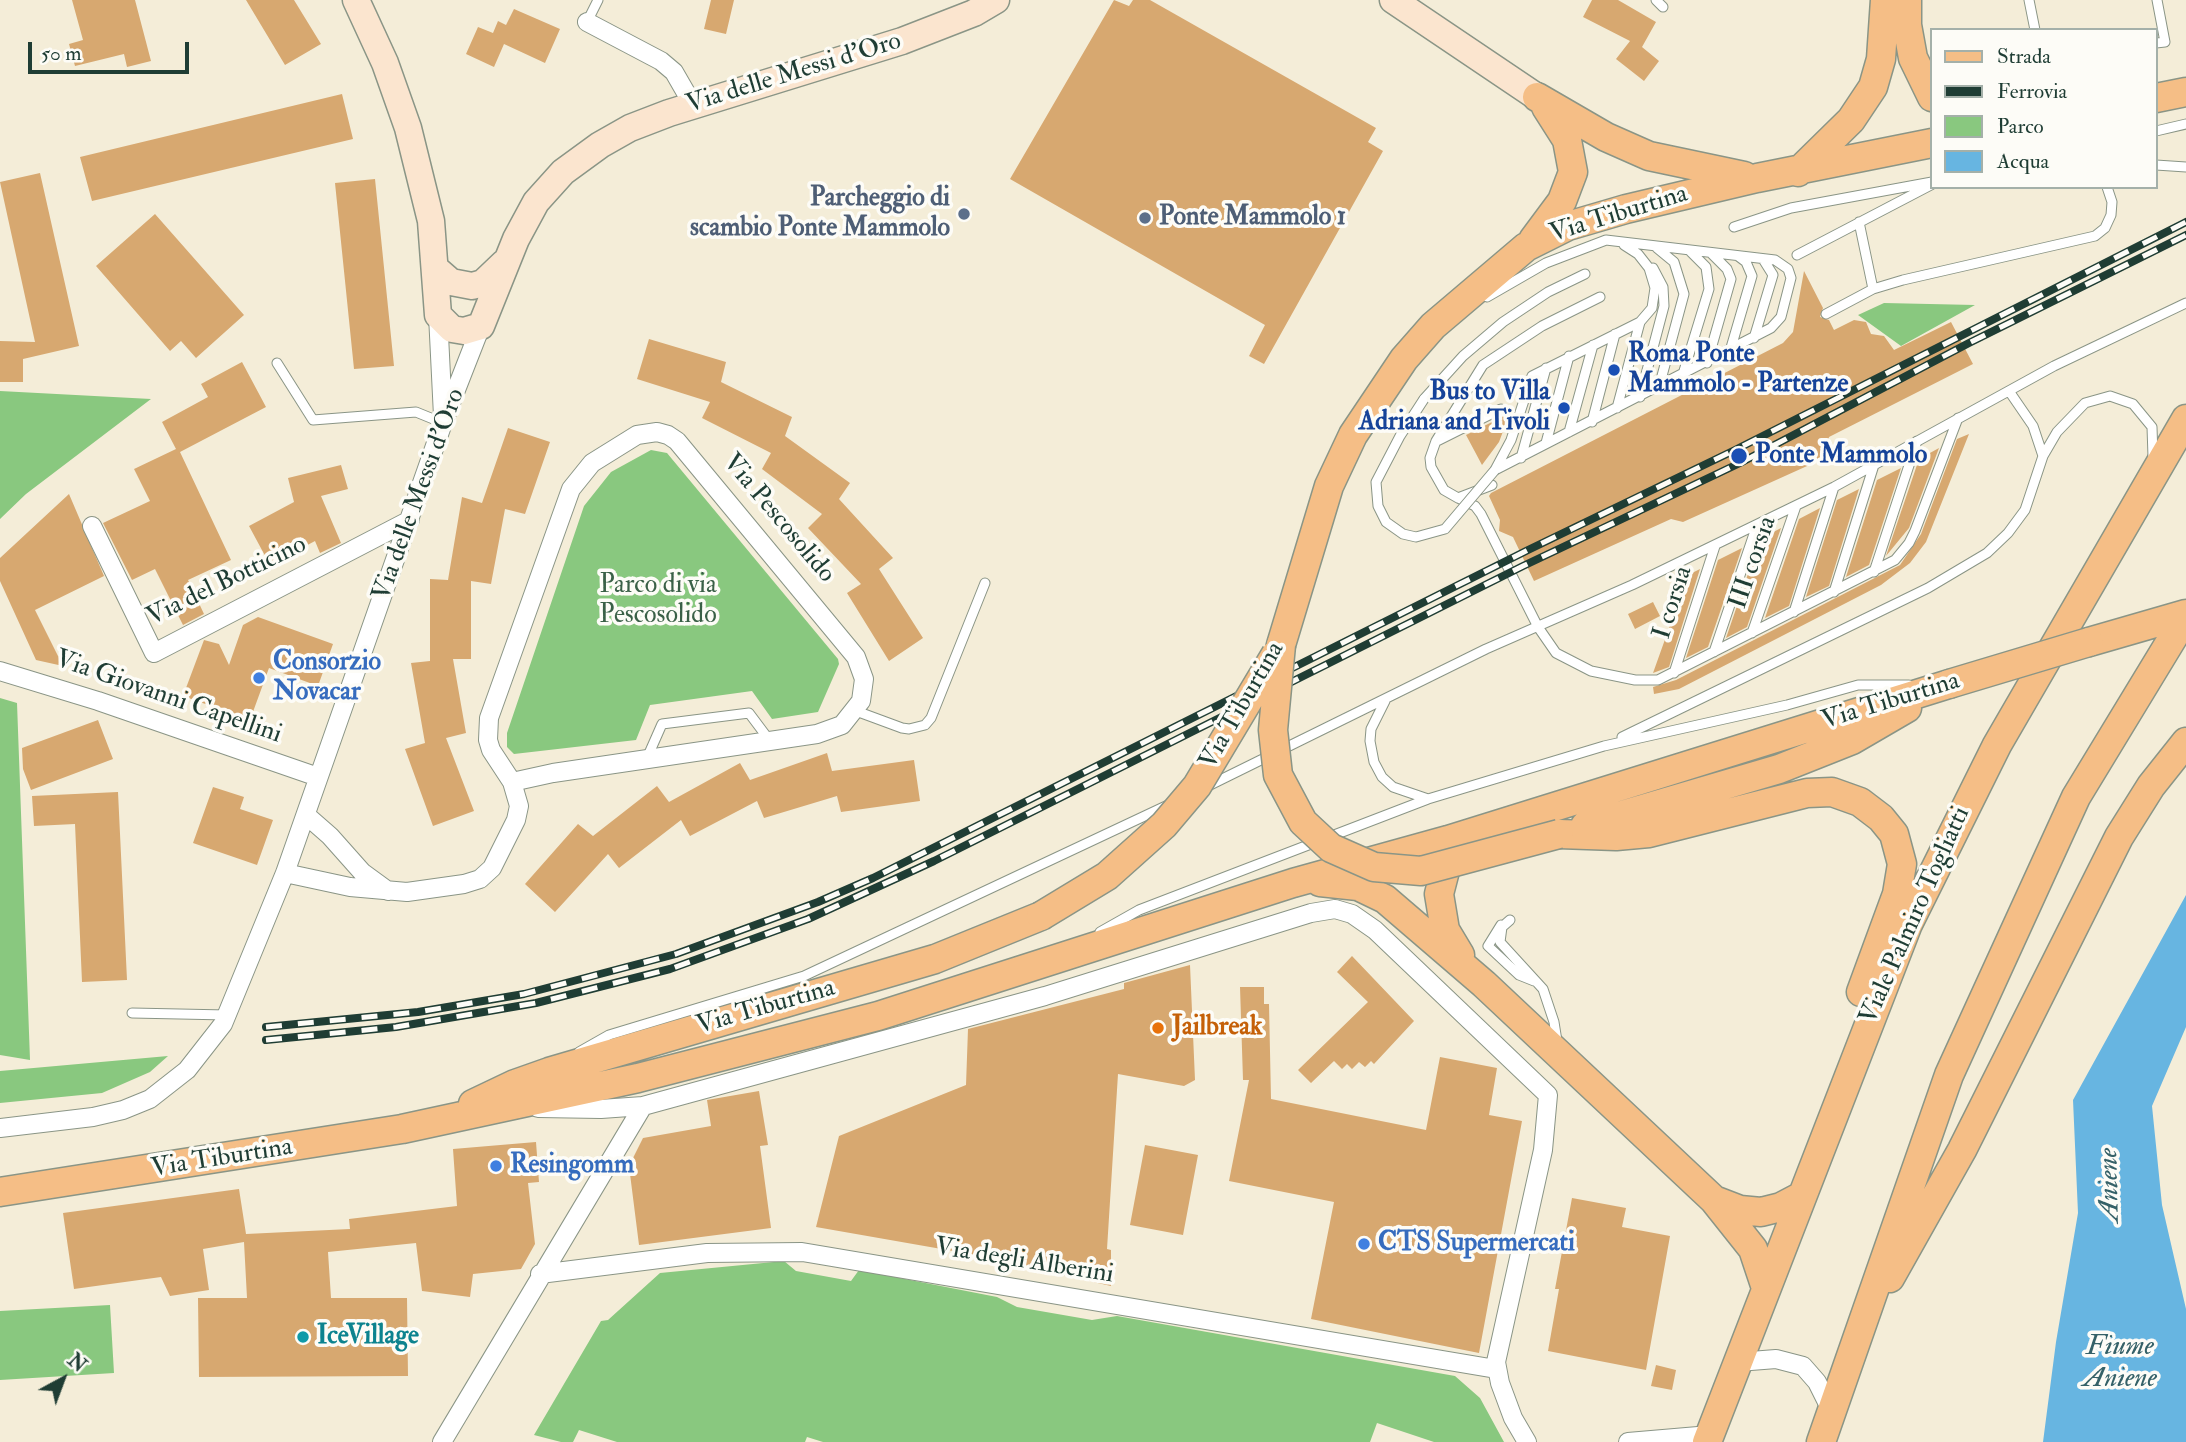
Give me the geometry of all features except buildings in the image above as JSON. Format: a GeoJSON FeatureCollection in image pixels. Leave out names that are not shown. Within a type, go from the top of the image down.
{"type":"FeatureCollection","features":[{"type":"Feature","properties":{"kind":"main road"},"geometry":{"type":"LineString","coordinates":[[1798,172],[1851,120],[1873,87],[1881,59],[1885,0]]}},
{"type":"Feature","properties":{"kind":"main road"},"geometry":{"type":"LineString","coordinates":[[1907,0],[1907,25],[1913,58],[1930,93]]}},
{"type":"Feature","properties":{"kind":"main road"},"geometry":{"type":"LineString","coordinates":[[2158,98],[2186,92]]}},
{"type":"Feature","properties":{"kind":"main road"},"geometry":{"type":"LineString","coordinates":[[1537,97],[1606,137],[1649,156],[1757,178]]}},
{"type":"Feature","properties":{"kind":"main road"},"geometry":{"type":"LineString","coordinates":[[1526,247],[1562,201],[1573,172],[1567,140],[1556,120],[1537,97]]}},
{"type":"Feature","properties":{"kind":"main road","name":"Via Tiburtina"},"geometry":{"type":"LineString","coordinates":[[442,1119],[515,1084],[549,1072],[935,959],[1041,916],[1107,876],[1164,825],[1197,786],[1281,645],[1321,510],[1340,459],[1405,359],[1458,302],[1526,247],[1568,226],[1757,178],[1798,172],[1930,143]]}},
{"type":"Feature","properties":{"kind":"main road","name":"Viale Palmiro Togliatti"},"geometry":{"type":"LineString","coordinates":[[1708,1438],[1908,924],[1969,798],[2186,419]]}},
{"type":"Feature","properties":{"kind":"main road"},"geometry":{"type":"LineString","coordinates":[[1821,1442],[1949,1075],[2076,797],[2186,615]]}},
{"type":"Feature","properties":{"kind":"main road","name":"Via Tiburtina"},"geometry":{"type":"LineString","coordinates":[[0,1192],[266,1152],[508,1108],[638,1078],[878,1016],[1293,883],[1494,825],[1949,684],[2186,615]]}},
{"type":"Feature","properties":{"kind":"main road"},"geometry":{"type":"LineString","coordinates":[[1281,645],[1273,730],[1278,775],[1303,822],[1331,848],[1374,867],[1421,871],[1559,834],[1633,835],[1708,804],[1779,769],[1852,740],[1949,684]]}},
{"type":"Feature","properties":{"kind":"main road"},"geometry":{"type":"LineString","coordinates":[[1863,1322],[1962,1150],[2119,837],[2151,786],[2186,742]]}},
{"type":"Feature","properties":{"kind":"main road"},"geometry":{"type":"LineString","coordinates":[[1708,804],[1832,792],[1867,806],[1894,834],[1901,852],[1900,884],[1857,1002],[1851,1036],[1850,1069]]}},
{"type":"Feature","properties":{"kind":"main road"},"geometry":{"type":"LineString","coordinates":[[1484,984],[1444,930],[1439,894],[1443,871],[1454,853],[1494,825]]}},
{"type":"Feature","properties":{"kind":"main road"},"geometry":{"type":"LineString","coordinates":[[1293,883],[1346,883],[1378,894],[1484,984],[1714,1200],[1754,1249],[1766,1288]]}},
{"type":"Feature","properties":{"kind":"main road"},"geometry":{"type":"LineString","coordinates":[[1714,1200],[1740,1210],[1761,1212],[1781,1207],[1802,1196]]}},
{"type":"Feature","properties":{"kind":"street"},"geometry":{"type":"LineString","coordinates":[[356,0],[385,64],[408,128],[431,221],[443,423]]}},
{"type":"Feature","properties":{"kind":"street","name":"Via delle Messi d'Oro"},"geometry":{"type":"LineString","coordinates":[[0,1128],[93,1117],[123,1110],[150,1099],[177,1080],[216,1036],[285,873],[443,423],[508,259],[536,202],[563,172],[630,128],[693,105],[901,41],[974,13],[996,0]]}},
{"type":"Feature","properties":{"kind":"street"},"geometry":{"type":"LineString","coordinates":[[1393,0],[1537,97]]}},
{"type":"Feature","properties":{"kind":"street"},"geometry":{"type":"LineString","coordinates":[[587,22],[662,61],[674,72],[693,105]]}},
{"type":"Feature","properties":{"kind":"street"},"geometry":{"type":"LineString","coordinates":[[435,268],[451,282],[472,286],[483,283],[508,259]]}},
{"type":"Feature","properties":{"kind":"street"},"geometry":{"type":"LineString","coordinates":[[438,315],[458,331],[481,326]]}},
{"type":"Feature","properties":{"kind":"street","name":"Via Pescosolido"},"geometry":{"type":"LineString","coordinates":[[285,873],[350,887],[388,891],[449,888],[486,875],[519,811],[518,796],[512,782],[491,750],[489,718],[571,489],[592,463],[646,432],[668,435],[677,441],[856,657],[862,669],[864,689],[856,711]]}},
{"type":"Feature","properties":{"kind":"street","name":"Via del Botticino"},"geometry":{"type":"LineString","coordinates":[[92,526],[154,653],[410,520]]}},
{"type":"Feature","properties":{"kind":"street","name":"Via Giovanni Capellini"},"geometry":{"type":"LineString","coordinates":[[0,671],[98,701],[318,777]]}},
{"type":"Feature","properties":{"kind":"street"},"geometry":{"type":"LineString","coordinates":[[512,782],[647,758],[830,731],[842,725],[856,711]]}},
{"type":"Feature","properties":{"kind":"street"},"geometry":{"type":"LineString","coordinates":[[306,815],[330,836],[362,872],[388,891]]}},
{"type":"Feature","properties":{"kind":"street","name":"Via Tiburtina"},"geometry":{"type":"LineString","coordinates":[[508,1108],[601,1110],[643,1106],[1045,996],[1311,913],[1344,911],[1375,929],[1548,1095],[1543,1150],[1496,1368]]}},
{"type":"Feature","properties":{"kind":"street"},"geometry":{"type":"LineString","coordinates":[[442,1442],[540,1274],[643,1106]]}},
{"type":"Feature","properties":{"kind":"street","name":"Via degli Alberini"},"geometry":{"type":"LineString","coordinates":[[540,1274],[707,1253],[802,1252],[1496,1368]]}},
{"type":"Feature","properties":{"kind":"street"},"geometry":{"type":"LineString","coordinates":[[1738,1362],[1776,1359],[1803,1366],[1817,1381],[1831,1410]]}},
{"type":"Feature","properties":{"kind":"street"},"geometry":{"type":"LineString","coordinates":[[1496,1368],[1513,1418],[1527,1442]]}},
{"type":"Feature","properties":{"kind":"street"},"geometry":{"type":"LineString","coordinates":[[1628,1442],[1708,1438]]}},
{"type":"Feature","properties":{"kind":"lane"},"geometry":{"type":"LineString","coordinates":[[587,22],[598,0]]}},
{"type":"Feature","properties":{"kind":"lane"},"geometry":{"type":"LineString","coordinates":[[2029,0],[2035,28]]}},
{"type":"Feature","properties":{"kind":"lane"},"geometry":{"type":"LineString","coordinates":[[2157,0],[2165,42],[2158,43]]}},
{"type":"Feature","properties":{"kind":"lane"},"geometry":{"type":"LineString","coordinates":[[2158,131],[2186,124]]}},
{"type":"Feature","properties":{"kind":"lane"},"geometry":{"type":"LineString","coordinates":[[2158,165],[2186,167]]}},
{"type":"Feature","properties":{"kind":"lane"},"geometry":{"type":"LineString","coordinates":[[1734,227],[1791,208],[1930,183]]}},
{"type":"Feature","properties":{"kind":"lane"},"geometry":{"type":"LineString","coordinates":[[1797,255],[1930,184]]}},
{"type":"Feature","properties":{"kind":"lane"},"geometry":{"type":"LineString","coordinates":[[1826,314],[1873,289],[1920,275],[2095,236],[2105,228],[2111,215],[2112,202],[2108,189]]}},
{"type":"Feature","properties":{"kind":"lane"},"geometry":{"type":"LineString","coordinates":[[1859,222],[1873,289]]}},
{"type":"Feature","properties":{"kind":"lane"},"geometry":{"type":"LineString","coordinates":[[1606,240],[1621,243],[1638,254],[1659,277],[1664,296],[1663,312],[1640,397]]}},
{"type":"Feature","properties":{"kind":"lane"},"geometry":{"type":"LineString","coordinates":[[1405,359],[1449,323],[1502,287],[1575,250],[1606,240],[1761,258],[1779,262],[1788,270],[1791,278],[1781,317],[1771,328],[1495,470]]}},
{"type":"Feature","properties":{"kind":"lane"},"geometry":{"type":"LineString","coordinates":[[1652,245],[1674,262],[1682,281],[1683,302],[1659,387]]}},
{"type":"Feature","properties":{"kind":"lane"},"geometry":{"type":"LineString","coordinates":[[1683,374],[1709,289],[1706,267],[1689,250]]}},
{"type":"Feature","properties":{"kind":"lane"},"geometry":{"type":"LineString","coordinates":[[1707,363],[1731,279],[1721,261],[1709,252]]}},
{"type":"Feature","properties":{"kind":"lane"},"geometry":{"type":"LineString","coordinates":[[1617,408],[1640,322],[1652,307],[1655,291],[1649,268],[1638,254]]}},
{"type":"Feature","properties":{"kind":"lane"},"geometry":{"type":"LineString","coordinates":[[1730,351],[1751,281],[1749,267],[1737,255]]}},
{"type":"Feature","properties":{"kind":"lane"},"geometry":{"type":"LineString","coordinates":[[1754,338],[1773,275],[1761,258]]}},
{"type":"Feature","properties":{"kind":"lane"},"geometry":{"type":"LineString","coordinates":[[1585,274],[1537,299],[1503,322],[1463,356],[1424,399],[1400,436],[1376,482],[1378,506],[1386,522],[1403,534],[1416,537],[1445,529],[1495,470],[1511,440],[1530,380],[1546,368],[1640,322]]}},
{"type":"Feature","properties":{"kind":"lane"},"geometry":{"type":"LineString","coordinates":[[1600,297],[1542,326],[1483,365],[1436,442],[1430,458],[1433,476],[1444,490],[1475,506],[1481,514],[1538,627],[1556,653],[1591,671],[1647,681],[1674,673],[1874,572],[1902,553],[1919,520],[1958,418]]}},
{"type":"Feature","properties":{"kind":"lane"},"geometry":{"type":"LineString","coordinates":[[549,1072],[609,1035],[804,976],[1757,525],[1834,487],[2009,391],[2186,303]]}},
{"type":"Feature","properties":{"kind":"lane"},"geometry":{"type":"LineString","coordinates":[[1592,422],[1615,334]]}},
{"type":"Feature","properties":{"kind":"lane"},"geometry":{"type":"LineString","coordinates":[[1569,432],[1593,345]]}},
{"type":"Feature","properties":{"kind":"lane"},"geometry":{"type":"LineString","coordinates":[[1546,443],[1569,356]]}},
{"type":"Feature","properties":{"kind":"lane"},"geometry":{"type":"LineString","coordinates":[[277,363],[313,420],[416,412],[443,423]]}},
{"type":"Feature","properties":{"kind":"lane"},"geometry":{"type":"LineString","coordinates":[[1521,458],[1546,368]]}},
{"type":"Feature","properties":{"kind":"lane"},"geometry":{"type":"LineString","coordinates":[[2009,391],[2033,426],[2043,456]]}},
{"type":"Feature","properties":{"kind":"lane"},"geometry":{"type":"LineString","coordinates":[[1604,746],[1928,589],[1977,560],[1998,544],[2020,517],[2035,486],[2043,456],[2066,419],[2078,408],[2095,399],[2118,397],[2133,404],[2152,427],[2155,445],[2145,488]]}},
{"type":"Feature","properties":{"kind":"lane"},"geometry":{"type":"LineString","coordinates":[[1436,442],[1501,409]]}},
{"type":"Feature","properties":{"kind":"lane"},"geometry":{"type":"LineString","coordinates":[[1874,572],[1917,441]]}},
{"type":"Feature","properties":{"kind":"lane"},"geometry":{"type":"LineString","coordinates":[[1834,592],[1874,465]]}},
{"type":"Feature","properties":{"kind":"lane"},"geometry":{"type":"LineString","coordinates":[[1458,498],[1492,485]]}},
{"type":"Feature","properties":{"kind":"lane"},"geometry":{"type":"LineString","coordinates":[[1794,611],[1834,487]]}},
{"type":"Feature","properties":{"kind":"lane","name":"III corsia"},"geometry":{"type":"LineString","coordinates":[[1752,633],[1796,506]]}},
{"type":"Feature","properties":{"kind":"lane"},"geometry":{"type":"LineString","coordinates":[[1714,652],[1757,525]]}},
{"type":"Feature","properties":{"kind":"lane","name":"I corsia"},"geometry":{"type":"LineString","coordinates":[[1674,673],[1715,545]]}},
{"type":"Feature","properties":{"kind":"lane"},"geometry":{"type":"LineString","coordinates":[[856,711],[902,728],[925,725],[931,718],[985,583]]}},
{"type":"Feature","properties":{"kind":"lane"},"geometry":{"type":"LineString","coordinates":[[1043,964],[1139,910],[1429,799],[1604,746],[1858,685],[1949,684]]}},
{"type":"Feature","properties":{"kind":"lane"},"geometry":{"type":"LineString","coordinates":[[1386,699],[1371,729],[1374,762],[1393,787],[1429,799]]}},
{"type":"Feature","properties":{"kind":"lane"},"geometry":{"type":"LineString","coordinates":[[647,758],[662,724],[749,713],[770,741]]}},
{"type":"Feature","properties":{"kind":"lane"},"geometry":{"type":"LineString","coordinates":[[1510,920],[1502,927],[1500,942],[1543,989],[1554,1022],[1558,1054]]}},
{"type":"Feature","properties":{"kind":"lane"},"geometry":{"type":"LineString","coordinates":[[132,1013],[227,1015]]}},
{"type":"Feature","properties":{"kind":"green space"},"geometry":{"type":"Polygon","coordinates":[[[1884,303],[1975,305],[1901,346],[1858,315],[1884,303]]]}},
{"type":"Feature","properties":{"kind":"green space"},"geometry":{"type":"Polygon","coordinates":[[[0,391],[151,399],[26,494],[0,519],[0,391]]]}},
{"type":"Feature","properties":{"kind":"green space","name":"Parco di via Pescosolido"},"geometry":{"type":"Polygon","coordinates":[[[651,450],[667,453],[838,659],[839,664],[818,712],[772,719],[752,691],[650,705],[636,740],[514,754],[507,747],[507,733],[584,506],[611,472],[651,450]]]}},
{"type":"Feature","properties":{"kind":"green space"},"geometry":{"type":"Polygon","coordinates":[[[0,698],[17,703],[30,1060],[0,1055],[0,698]]]}},
{"type":"Feature","properties":{"kind":"green space"},"geometry":{"type":"Polygon","coordinates":[[[168,1056],[150,1072],[102,1093],[0,1103],[0,1071],[168,1056]]]}},
{"type":"Feature","properties":{"kind":"green space"},"geometry":{"type":"Polygon","coordinates":[[[784,1261],[796,1271],[851,1281],[859,1270],[997,1297],[1017,1307],[1092,1320],[1117,1316],[1455,1376],[1480,1398],[1504,1442],[1434,1442],[1377,1423],[1370,1442],[823,1442],[807,1437],[805,1442],[617,1442],[579,1430],[573,1442],[561,1442],[534,1435],[601,1321],[608,1320],[660,1273],[784,1261]]]}},
{"type":"Feature","properties":{"kind":"green space"},"geometry":{"type":"Polygon","coordinates":[[[110,1305],[114,1373],[0,1380],[0,1311],[110,1305]]]}},
{"type":"Feature","properties":{"kind":"water","name":"Fiume Aniene"},"geometry":{"type":"Polygon","coordinates":[[[2186,895],[2186,1027],[2152,1106],[2162,1205],[2186,1309],[2186,1442],[2043,1442],[2056,1342],[2078,1213],[2073,1100],[2186,895]]]}},
{"type":"Feature","properties":{"kind":"railway"},"geometry":{"type":"LineString","coordinates":[[266,1027],[418,1012],[524,994],[676,954],[818,902],[873,878],[1528,550],[1735,450],[2186,222]]}},
{"type":"Feature","properties":{"kind":"railway"},"geometry":{"type":"LineString","coordinates":[[266,1040],[396,1027],[536,1003],[670,969],[808,919],[934,861],[1523,566],[1742,462],[1969,343],[2186,235]]}},
{"type":"Feature","properties":{"kind":"place","name":"Parcheggio di scambio Ponte Mammolo"},"geometry":{"type":"Point","coordinates":[964,214]}},
{"type":"Feature","properties":{"kind":"place","name":"Ponte Mammolo 1"},"geometry":{"type":"Point","coordinates":[1145,218]}},
{"type":"Feature","properties":{"kind":"place","name":"Roma Ponte Mammolo - Partenze"},"geometry":{"type":"Point","coordinates":[1614,370]}},
{"type":"Feature","properties":{"kind":"place","name":"Bus to Villa Adriana and Tivoli"},"geometry":{"type":"Point","coordinates":[1564,408]}},
{"type":"Feature","properties":{"kind":"place","name":"Ponte Mammolo"},"geometry":{"type":"Point","coordinates":[1739,456]}},
{"type":"Feature","properties":{"kind":"place","name":"Consorzio Novacar"},"geometry":{"type":"Point","coordinates":[259,678]}},
{"type":"Feature","properties":{"kind":"place","name":"Jailbreak"},"geometry":{"type":"Point","coordinates":[1158,1028]}},
{"type":"Feature","properties":{"kind":"place","name":"Resingomm"},"geometry":{"type":"Point","coordinates":[496,1166]}},
{"type":"Feature","properties":{"kind":"place","name":"CTS Supermercati"},"geometry":{"type":"Point","coordinates":[1364,1244]}},
{"type":"Feature","properties":{"kind":"place","name":"IceVillage"},"geometry":{"type":"Point","coordinates":[303,1337]}},
{"type":"Feature","properties":{"kind":"water label","name":"Aniene"},"geometry":{"type":"Point","coordinates":[2111,1185]}}]}
